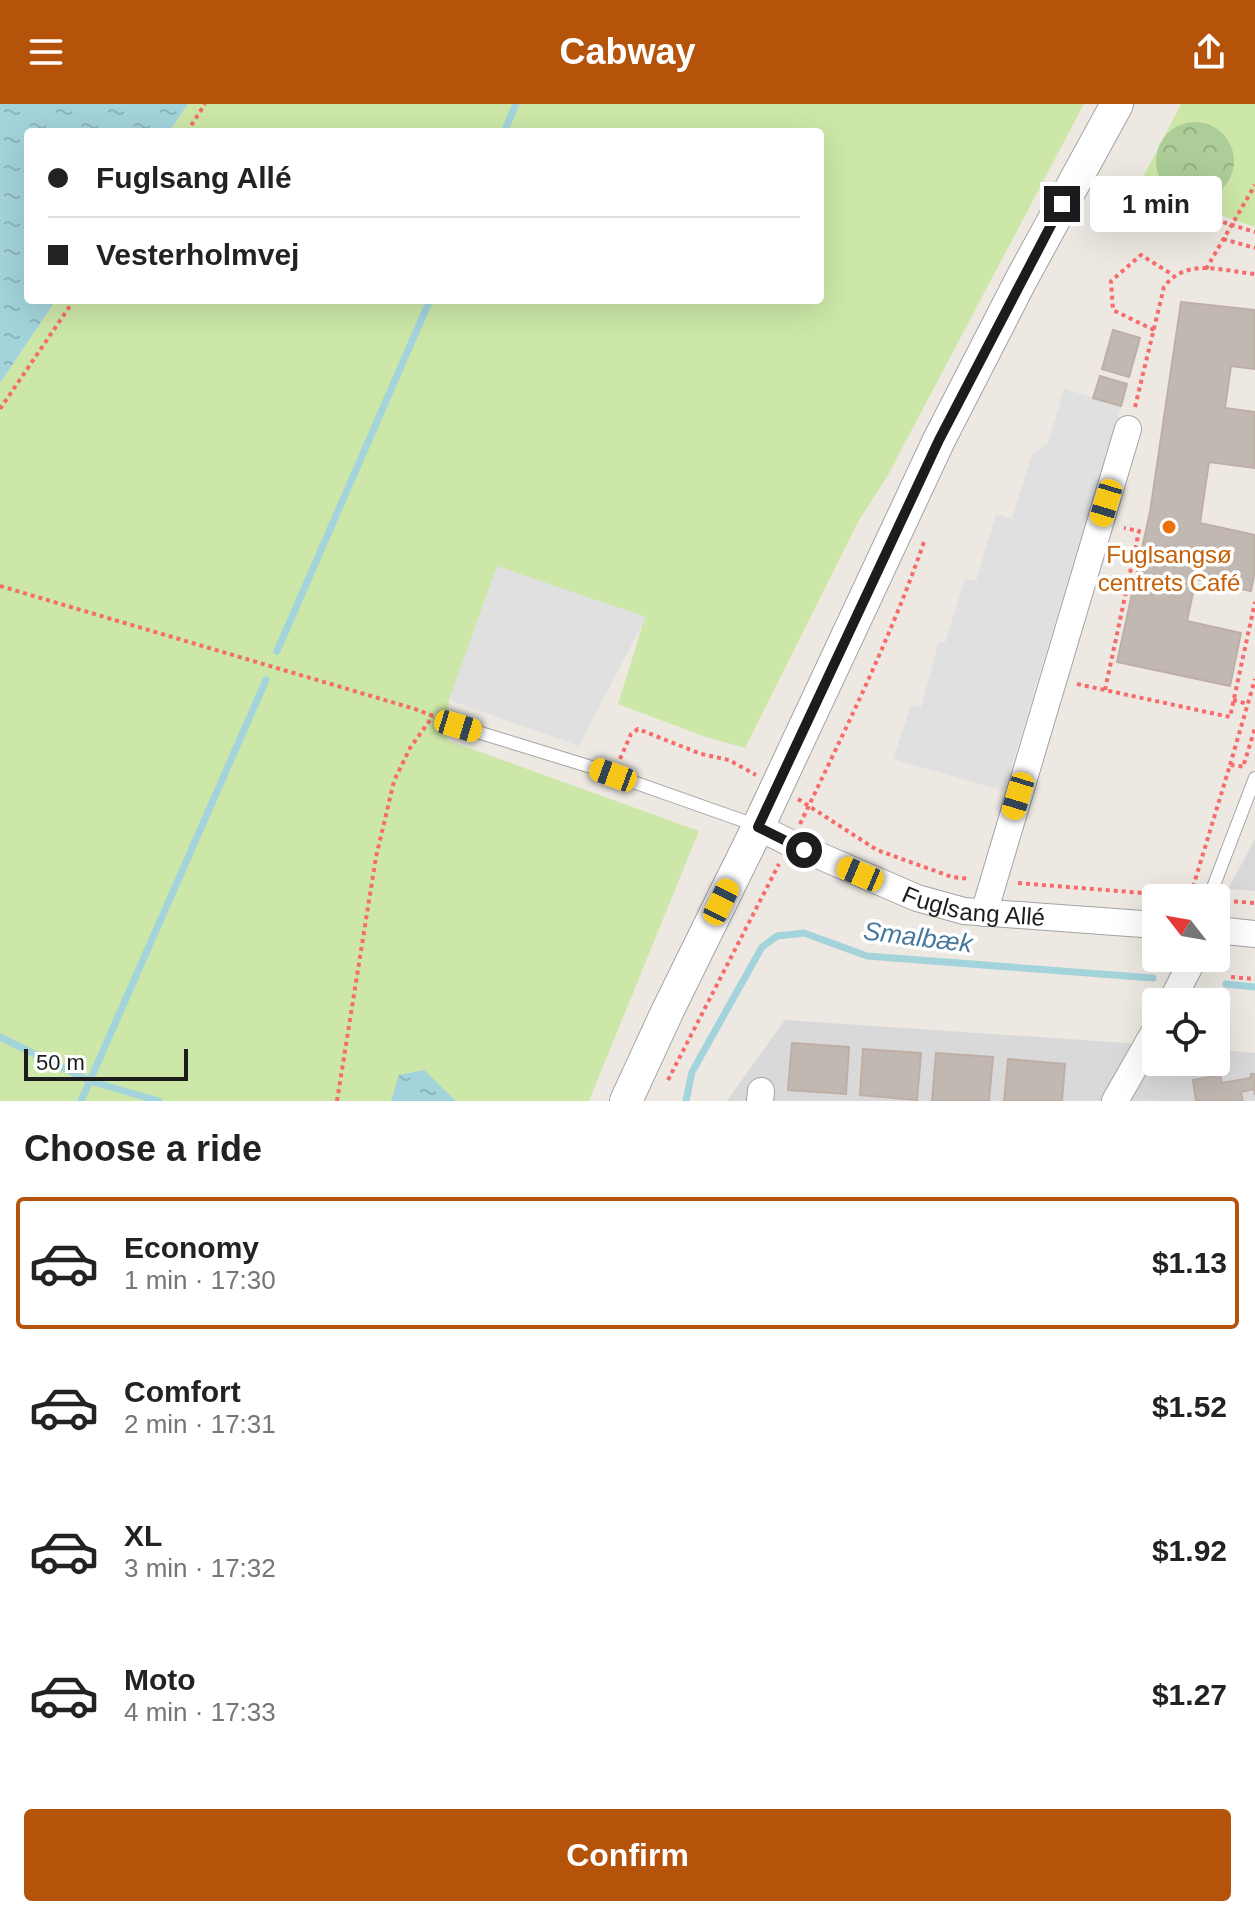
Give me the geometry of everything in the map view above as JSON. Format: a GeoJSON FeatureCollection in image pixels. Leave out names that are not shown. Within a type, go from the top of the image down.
{"type":"FeatureCollection","features":[{"type":"Feature","properties":{"kind":"street"},"geometry":{"type":"LineString","coordinates":[[626,1101],[939,440],[1021,280],[1117,104]]}},
{"type":"Feature","properties":{"kind":"street"},"geometry":{"type":"LineString","coordinates":[[984,913],[1128,429]]}},
{"type":"Feature","properties":{"kind":"street","name":"Fuglsang Allé"},"geometry":{"type":"LineString","coordinates":[[758,827],[917,898],[964,911],[1142,924]]}},
{"type":"Feature","properties":{"kind":"street"},"geometry":{"type":"LineString","coordinates":[[1230,931],[1255,934]]}},
{"type":"Feature","properties":{"kind":"street"},"geometry":{"type":"LineString","coordinates":[[1115,1101],[1142,1054]]}},
{"type":"Feature","properties":{"kind":"lane"},"geometry":{"type":"LineString","coordinates":[[458,726],[613,775],[758,827]]}},
{"type":"Feature","properties":{"kind":"lane"},"geometry":{"type":"LineString","coordinates":[[1214,884],[1255,778]]}},
{"type":"Feature","properties":{"kind":"path"},"geometry":{"type":"LineString","coordinates":[[190,128],[205,104]]}},
{"type":"Feature","properties":{"kind":"path"},"geometry":{"type":"LineString","coordinates":[[1100,183],[1255,232]]}},
{"type":"Feature","properties":{"kind":"path"},"geometry":{"type":"LineString","coordinates":[[1206,269],[1255,185]]}},
{"type":"Feature","properties":{"kind":"path"},"geometry":{"type":"LineString","coordinates":[[1222,239],[1255,248]]}},
{"type":"Feature","properties":{"kind":"path"},"geometry":{"type":"LineString","coordinates":[[1154,330],[1113,310],[1111,281],[1141,255],[1173,275]]}},
{"type":"Feature","properties":{"kind":"path"},"geometry":{"type":"LineString","coordinates":[[1128,429],[1143,385],[1164,287],[1173,275],[1188,268],[1255,274]]}},
{"type":"Feature","properties":{"kind":"path"},"geometry":{"type":"LineString","coordinates":[[0,409],[71,304]]}},
{"type":"Feature","properties":{"kind":"path"},"geometry":{"type":"LineString","coordinates":[[1099,524],[1139,531],[1105,690]]}},
{"type":"Feature","properties":{"kind":"path"},"geometry":{"type":"LineString","coordinates":[[664,1087],[790,843],[875,668],[925,538]]}},
{"type":"Feature","properties":{"kind":"path"},"geometry":{"type":"LineString","coordinates":[[0,586],[433,715],[458,726]]}},
{"type":"Feature","properties":{"kind":"path"},"geometry":{"type":"LineString","coordinates":[[1053,679],[1230,717],[1255,602]]}},
{"type":"Feature","properties":{"kind":"path"},"geometry":{"type":"LineString","coordinates":[[1194,884],[1255,679]]}},
{"type":"Feature","properties":{"kind":"path"},"geometry":{"type":"LineString","coordinates":[[1233,700],[1248,704]]}},
{"type":"Feature","properties":{"kind":"path"},"geometry":{"type":"LineString","coordinates":[[337,1101],[376,857],[394,781],[410,748],[433,715]]}},
{"type":"Feature","properties":{"kind":"path"},"geometry":{"type":"LineString","coordinates":[[1244,767],[1255,728]]}},
{"type":"Feature","properties":{"kind":"path"},"geometry":{"type":"LineString","coordinates":[[613,775],[631,734],[638,729],[701,754],[729,760],[777,786]]}},
{"type":"Feature","properties":{"kind":"path"},"geometry":{"type":"LineString","coordinates":[[1230,765],[1255,768]]}},
{"type":"Feature","properties":{"kind":"path"},"geometry":{"type":"LineString","coordinates":[[1230,901],[1255,903]]}},
{"type":"Feature","properties":{"kind":"path"},"geometry":{"type":"LineString","coordinates":[[1231,977],[1255,979]]}},
{"type":"Feature","properties":{"kind":"shaded area"},"geometry":{"type":"Polygon","coordinates":[[[1064,389],[1121,406],[1004,791],[893,759],[911,705],[921,707],[939,641],[945,643],[965,579],[976,581],[996,514],[1012,519],[1032,454],[1048,443],[1064,389]]]}},
{"type":"Feature","properties":{"kind":"shaded area"},"geometry":{"type":"Polygon","coordinates":[[[497,566],[646,617],[579,746],[449,700],[497,566]]]}},
{"type":"Feature","properties":{"kind":"shaded area"},"geometry":{"type":"Polygon","coordinates":[[[1255,839],[1255,891],[1230,889],[1255,839]]]}},
{"type":"Feature","properties":{"kind":"shaded area"},"geometry":{"type":"Polygon","coordinates":[[[785,1020],[1142,1044],[1142,1076],[1230,1076],[1230,1050],[1255,1053],[1255,1101],[727,1101],[785,1020]]]}},
{"type":"Feature","properties":{"kind":"green space"},"geometry":{"type":"Polygon","coordinates":[[[188,104],[1084,104],[888,475],[858,522],[745,748],[703,736],[618,704],[645,617],[449,700],[447,740],[699,831],[589,1101],[0,1101],[0,383],[53,304],[824,304],[824,128],[172,128],[188,104]]]}},
{"type":"Feature","properties":{"kind":"green space"},"geometry":{"type":"Polygon","coordinates":[[[1181,104],[1255,104],[1255,227],[1138,187],[1181,104]]]}},
{"type":"Feature","properties":{"kind":"green space"},"geometry":{"type":"Polygon","coordinates":[[[1187,122],[1203,122],[1217,128],[1228,139],[1234,161],[1228,183],[1217,194],[1203,200],[1187,200],[1173,194],[1162,183],[1156,169],[1156,153],[1162,139],[1173,128],[1187,122]]]}},
{"type":"Feature","properties":{"kind":"water"},"geometry":{"type":"Polygon","coordinates":[[[0,104],[188,104],[172,128],[24,128],[24,304],[53,304],[0,383],[0,104]]]}},
{"type":"Feature","properties":{"kind":"water"},"geometry":{"type":"Polygon","coordinates":[[[424,1070],[456,1101],[391,1101],[399,1075],[424,1070]]]}},
{"type":"Feature","properties":{"kind":"building"},"geometry":{"type":"Polygon","coordinates":[[[1181,302],[1255,310],[1255,369],[1231,366],[1225,408],[1255,412],[1255,468],[1209,462],[1200,523],[1255,535],[1255,571],[1251,591],[1196,579],[1187,621],[1241,633],[1230,686],[1117,662],[1150,512],[1181,302]]]}},
{"type":"Feature","properties":{"kind":"building"},"geometry":{"type":"Polygon","coordinates":[[[1113,330],[1140,338],[1129,377],[1102,369],[1113,330]]]}},
{"type":"Feature","properties":{"kind":"building"},"geometry":{"type":"Polygon","coordinates":[[[1100,376],[1127,384],[1121,406],[1093,398],[1100,376]]]}},
{"type":"Feature","properties":{"kind":"building"},"geometry":{"type":"Polygon","coordinates":[[[792,1043],[849,1047],[846,1094],[788,1090],[792,1043]]]}},
{"type":"Feature","properties":{"kind":"building"},"geometry":{"type":"Polygon","coordinates":[[[863,1049],[921,1053],[917,1100],[860,1095],[863,1049]]]}},
{"type":"Feature","properties":{"kind":"building"},"geometry":{"type":"Polygon","coordinates":[[[936,1053],[993,1057],[989,1101],[932,1101],[936,1053]]]}},
{"type":"Feature","properties":{"kind":"building"},"geometry":{"type":"Polygon","coordinates":[[[1008,1059],[1065,1064],[1062,1101],[1004,1101],[1008,1059]]]}},
{"type":"Feature","properties":{"kind":"building"},"geometry":{"type":"Polygon","coordinates":[[[1251,1074],[1255,1074],[1255,1095],[1254,1089],[1241,1092],[1243,1101],[1196,1101],[1193,1080],[1220,1076],[1222,1083],[1251,1078],[1251,1074]]]}},
{"type":"Feature","properties":{"kind":"waterway"},"geometry":{"type":"LineString","coordinates":[[506,128],[516,104]]}},
{"type":"Feature","properties":{"kind":"waterway"},"geometry":{"type":"LineString","coordinates":[[277,651],[428,304]]}},
{"type":"Feature","properties":{"kind":"waterway"},"geometry":{"type":"LineString","coordinates":[[81,1101],[266,680]]}},
{"type":"Feature","properties":{"kind":"waterway","name":"Smalbæk"},"geometry":{"type":"LineString","coordinates":[[686,1101],[692,1072],[762,947],[777,936],[804,933],[867,956],[1153,978]]}},
{"type":"Feature","properties":{"kind":"waterway","name":"Smalbæk"},"geometry":{"type":"LineString","coordinates":[[1226,984],[1255,987]]}},
{"type":"Feature","properties":{"kind":"waterway","name":"Smalbæk"},"geometry":{"type":"LineString","coordinates":[[0,1037],[90,1081],[159,1101]]}},
{"type":"Feature","properties":{"kind":"place","name":"Fuglsangsø centrets Café"},"geometry":{"type":"Point","coordinates":[1169,527]}},
{"type":"Feature","properties":{"kind":"route"},"geometry":{"type":"LineString","coordinates":[[804,850],[758,827],[939,440],[1062,204]]}}]}
